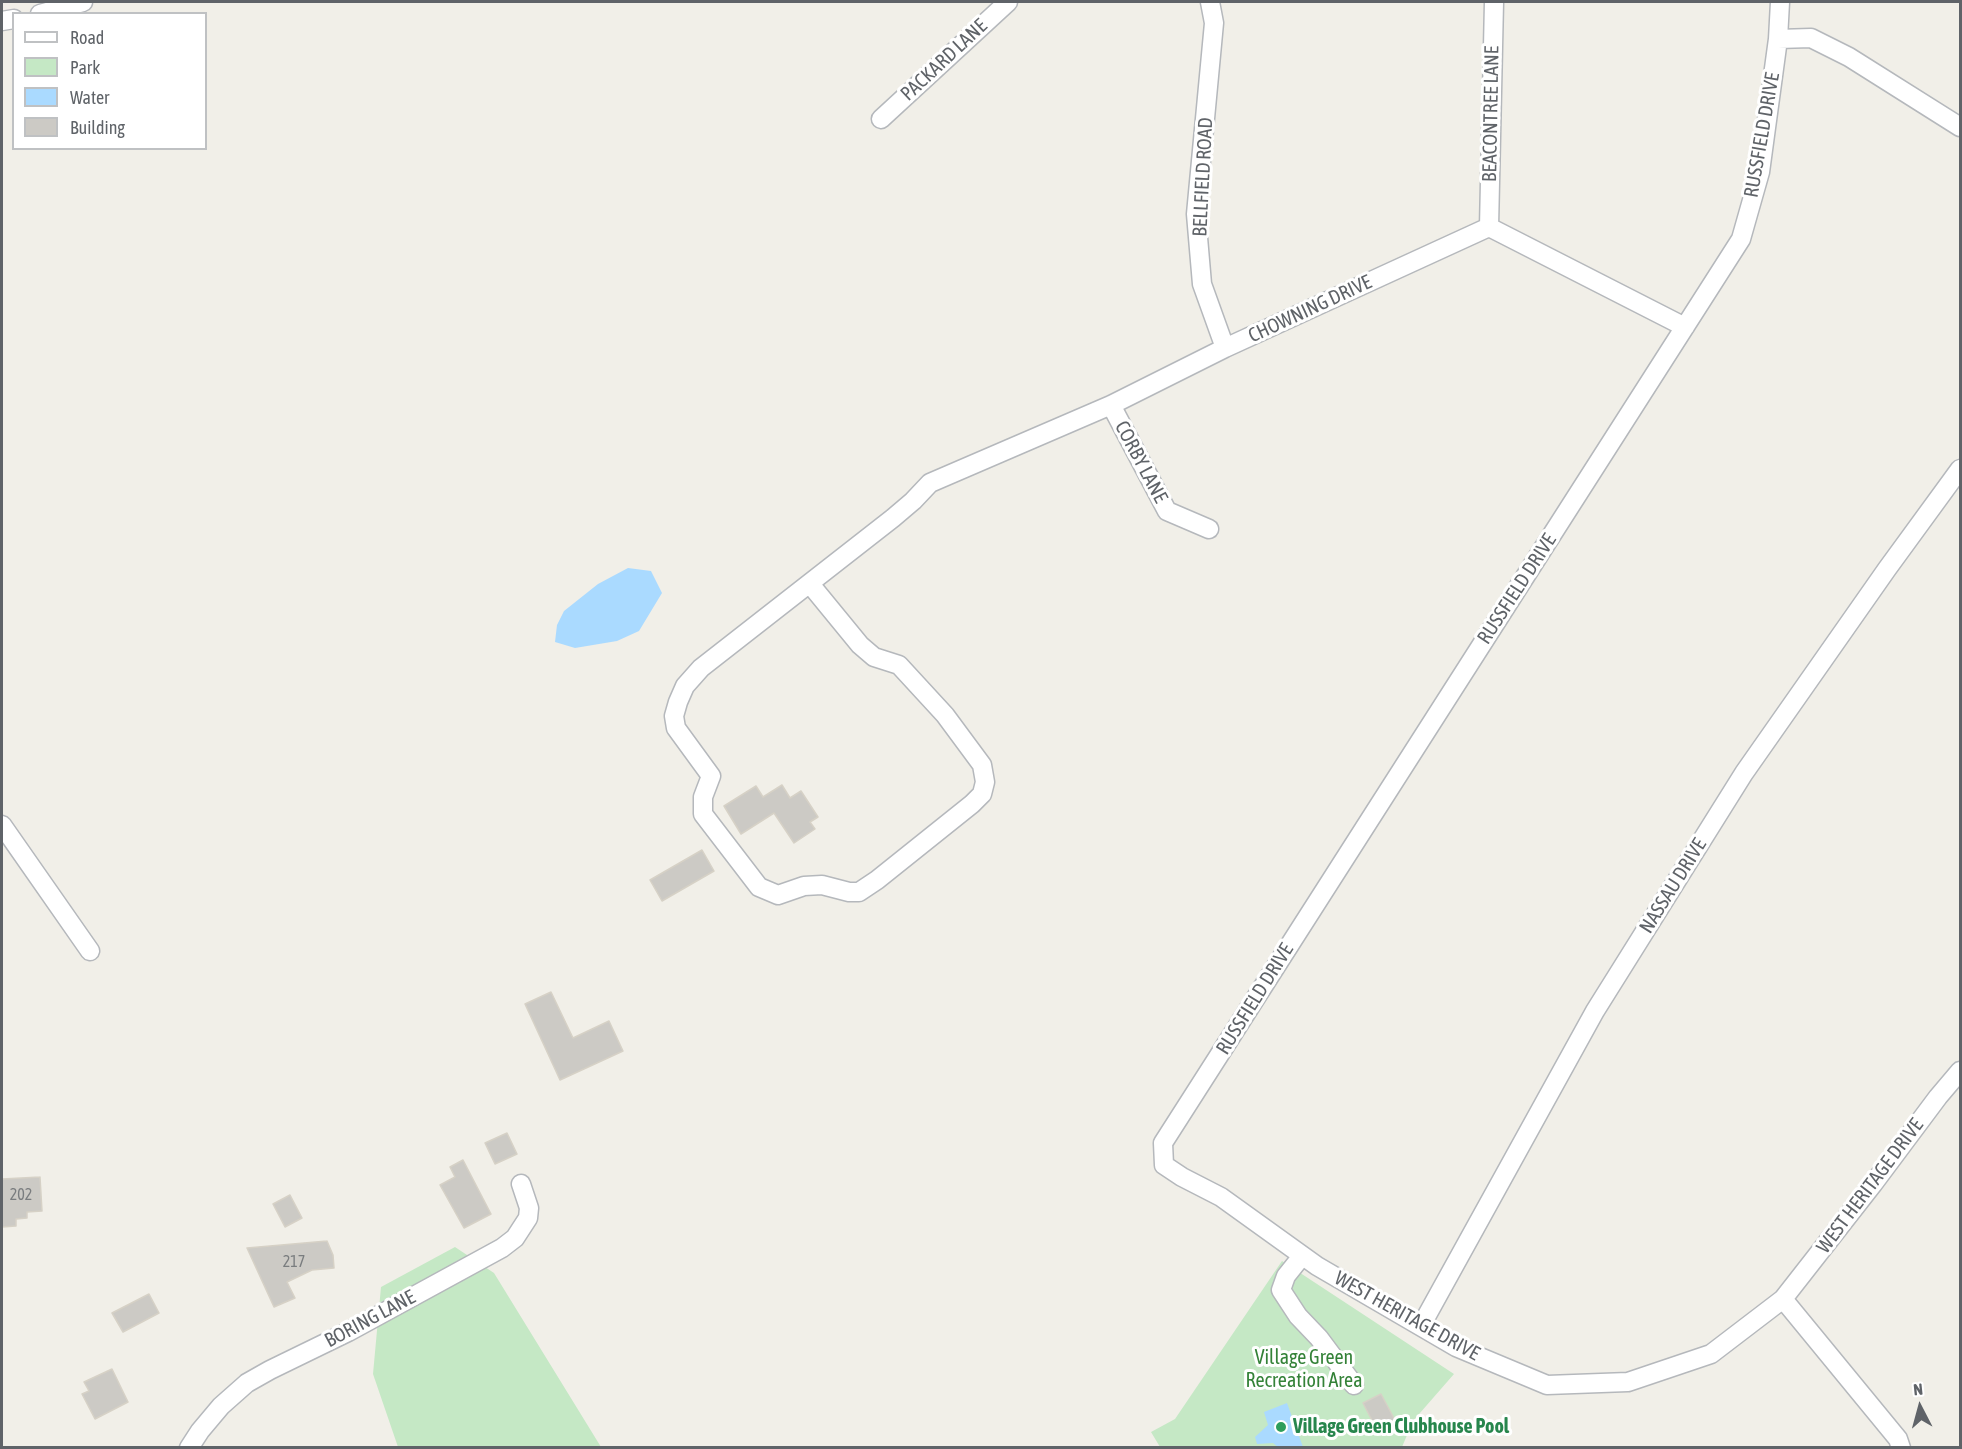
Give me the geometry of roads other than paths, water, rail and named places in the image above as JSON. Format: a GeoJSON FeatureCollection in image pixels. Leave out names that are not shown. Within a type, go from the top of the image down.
{"type":"FeatureCollection","features":[{"type":"Feature","properties":{"kind":"street"},"geometry":{"type":"LineString","coordinates":[[47,12],[83,2]]}},
{"type":"Feature","properties":{"kind":"street","name":"PACKARD LANE"},"geometry":{"type":"LineString","coordinates":[[881,119],[1008,2]]}},
{"type":"Feature","properties":{"kind":"street","name":"BELLFIELD ROAD"},"geometry":{"type":"LineString","coordinates":[[1210,2],[1214,23],[1196,214],[1202,284],[1225,348]]}},
{"type":"Feature","properties":{"kind":"street","name":"BEACONTREE LANE"},"geometry":{"type":"LineString","coordinates":[[1489,227],[1494,2]]}},
{"type":"Feature","properties":{"kind":"street","name":"RUSSFIELD DRIVE"},"geometry":{"type":"LineString","coordinates":[[1163,1143],[1741,239],[1760,172],[1778,39],[1780,2]]}},
{"type":"Feature","properties":{"kind":"street"},"geometry":{"type":"LineString","coordinates":[[1778,39],[1811,38],[1849,57],[1960,127]]}},
{"type":"Feature","properties":{"kind":"street"},"geometry":{"type":"LineString","coordinates":[[1489,227],[1685,327]]}},
{"type":"Feature","properties":{"kind":"street","name":"CHOWNING DRIVE"},"geometry":{"type":"LineString","coordinates":[[810,584],[913,501],[930,483],[1111,405],[1225,348],[1489,227]]}},
{"type":"Feature","properties":{"kind":"street","name":"CORBY LANE"},"geometry":{"type":"LineString","coordinates":[[1111,405],[1167,511],[1209,529]]}},
{"type":"Feature","properties":{"kind":"street","name":"NASSAU DRIVE"},"geometry":{"type":"LineString","coordinates":[[1421,1326],[1595,1011],[1743,773],[1960,469]]}},
{"type":"Feature","properties":{"kind":"street"},"geometry":{"type":"LineString","coordinates":[[810,584],[860,645],[874,657],[899,665],[945,715],[982,765],[985,782],[982,794],[972,804],[860,892],[849,892],[822,885],[804,886],[778,896],[759,887],[703,814],[703,797],[711,776],[676,728],[674,716],[685,686],[701,668],[810,584]]}},
{"type":"Feature","properties":{"kind":"street"},"geometry":{"type":"LineString","coordinates":[[2,825],[90,951]]}},
{"type":"Feature","properties":{"kind":"street","name":"WEST HERITAGE DRIVE"},"geometry":{"type":"LineString","coordinates":[[1163,1143],[1164,1165],[1221,1197],[1317,1266],[1456,1347],[1547,1385],[1628,1382],[1711,1354],[1783,1299],[1960,1071]]}},
{"type":"Feature","properties":{"kind":"street","name":"BORING LANE"},"geometry":{"type":"LineString","coordinates":[[189,1448],[221,1406],[248,1383],[348,1332],[502,1248],[515,1238],[528,1218],[529,1208],[521,1184]]}},
{"type":"Feature","properties":{"kind":"street"},"geometry":{"type":"LineString","coordinates":[[1302,1256],[1286,1276],[1281,1290],[1298,1316],[1319,1338],[1354,1385]]}},
{"type":"Feature","properties":{"kind":"street"},"geometry":{"type":"LineString","coordinates":[[1783,1299],[1898,1439],[1901,1448]]}},
{"type":"Feature","properties":{"kind":"water"},"geometry":{"type":"Polygon","coordinates":[[[628,568],[651,571],[662,593],[639,631],[617,641],[575,648],[555,642],[557,625],[564,611],[598,584],[628,568]]]}},
{"type":"Feature","properties":{"kind":"water","name":"Village Green Clubhouse Pool"},"geometry":{"type":"Polygon","coordinates":[[[1287,1403],[1303,1447],[1278,1447],[1273,1443],[1257,1444],[1255,1437],[1268,1425],[1264,1412],[1287,1403]]]}},
{"type":"Feature","properties":{"kind":"place","name":"Village Green Clubhouse Pool"},"geometry":{"type":"Point","coordinates":[1281,1427]}},
{"type":"Feature","properties":{"kind":"park label","name":"Village Green Recreation Area"},"geometry":{"type":"Point","coordinates":[1304,1370]}}]}
